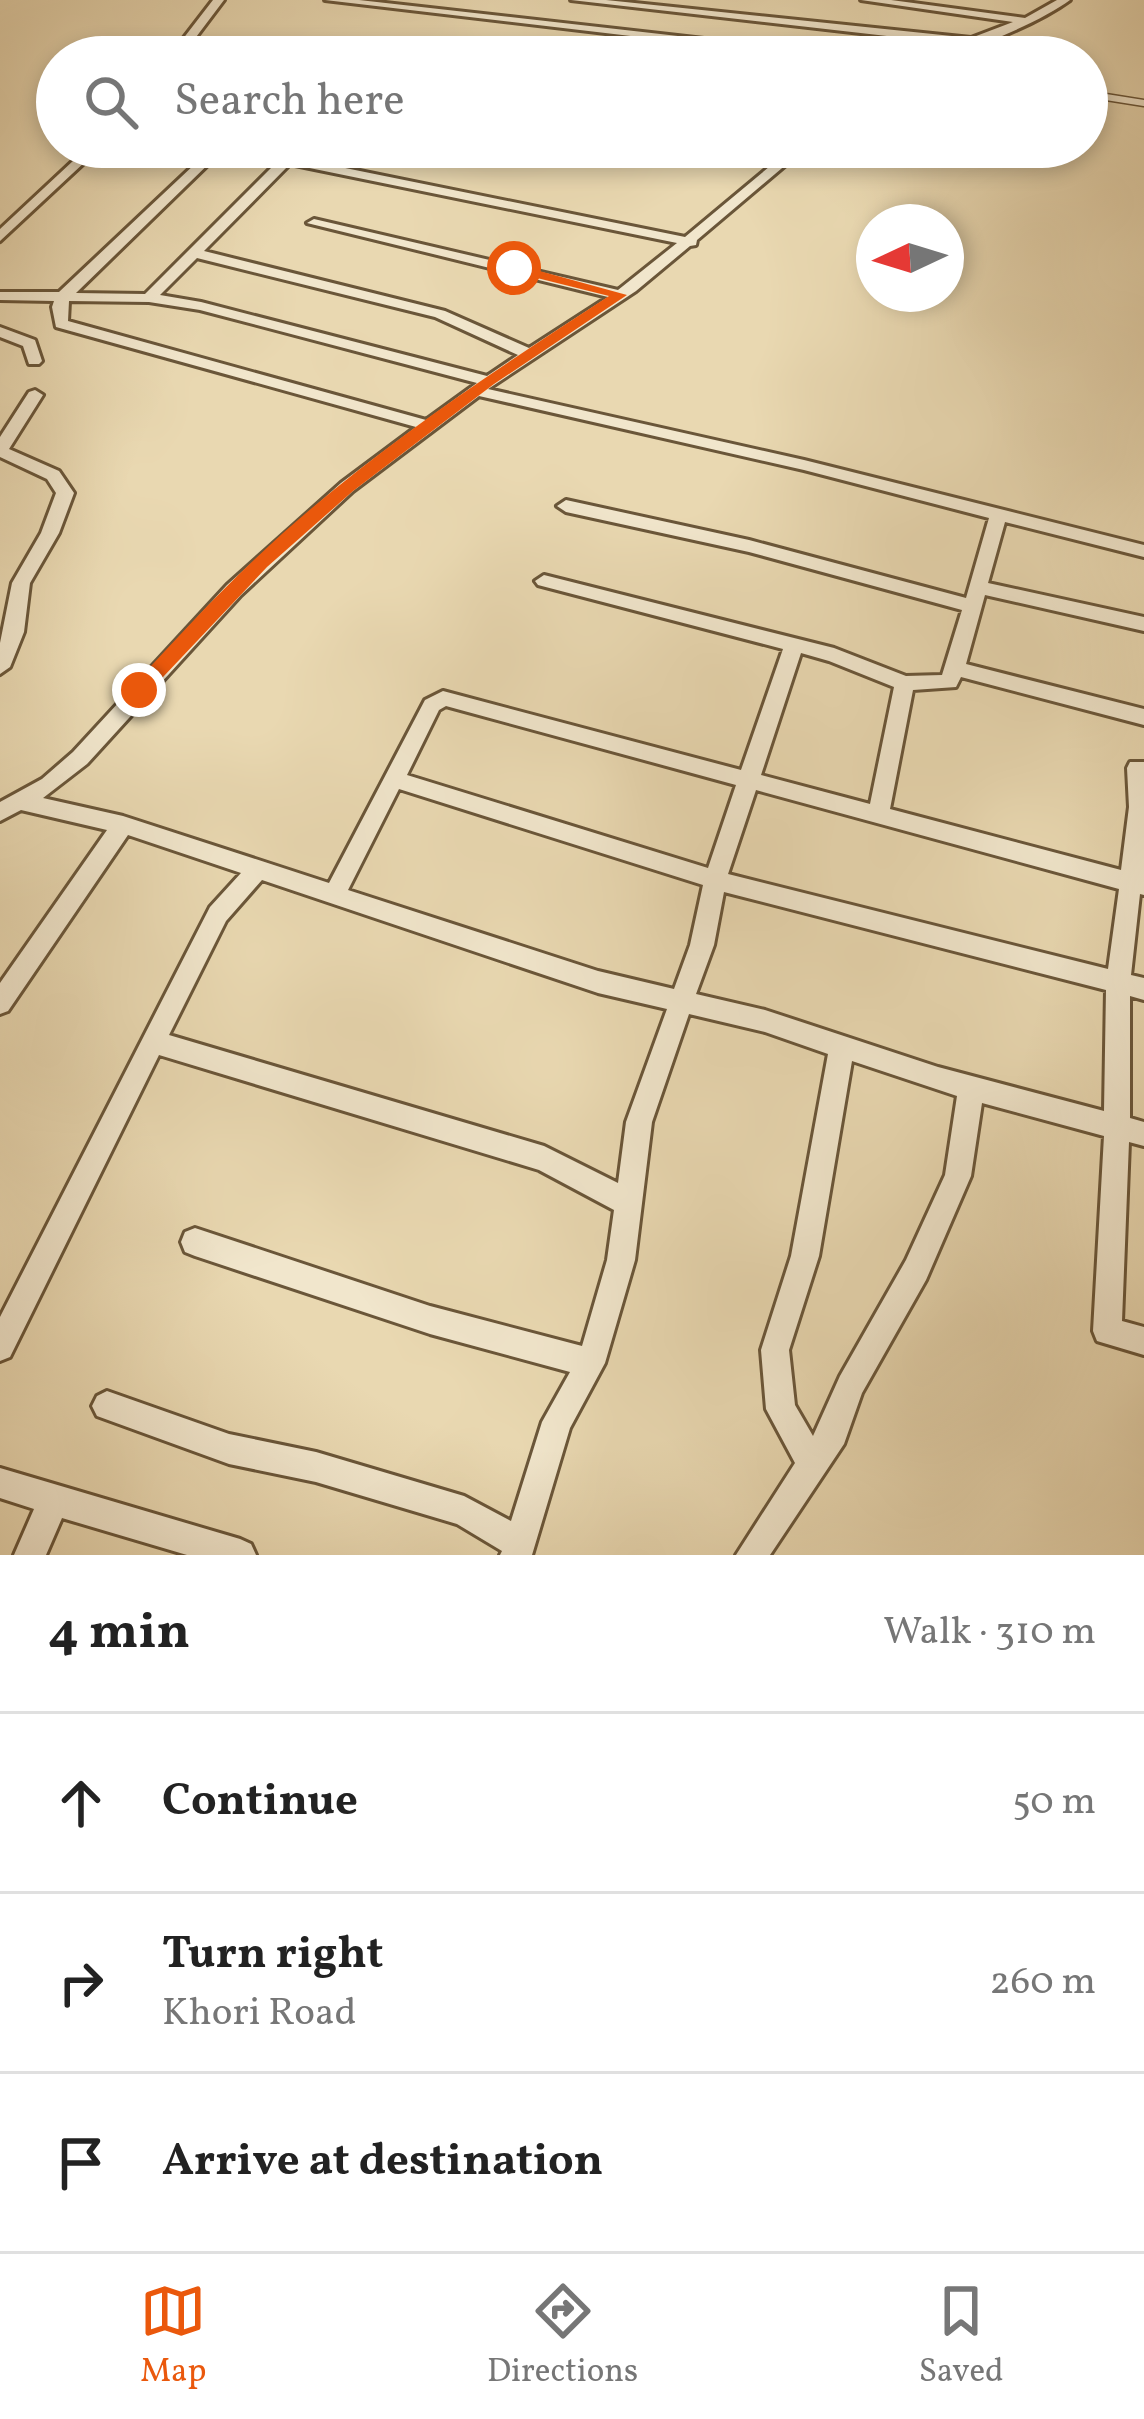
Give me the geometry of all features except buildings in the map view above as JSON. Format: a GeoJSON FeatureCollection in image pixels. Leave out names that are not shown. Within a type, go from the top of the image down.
{"type":"FeatureCollection","features":[{"type":"Feature","properties":{"kind":"street"},"geometry":{"type":"LineString","coordinates":[[191,36],[219,0]]}},
{"type":"Feature","properties":{"kind":"street"},"geometry":{"type":"LineString","coordinates":[[330,0],[630,36]]}},
{"type":"Feature","properties":{"kind":"street"},"geometry":{"type":"LineString","coordinates":[[576,0],[926,36]]}},
{"type":"Feature","properties":{"kind":"street"},"geometry":{"type":"LineString","coordinates":[[814,22],[818,0]]}},
{"type":"Feature","properties":{"kind":"street"},"geometry":{"type":"LineString","coordinates":[[866,0],[934,4],[1027,21]]}},
{"type":"Feature","properties":{"kind":"street"},"geometry":{"type":"LineString","coordinates":[[989,36],[1065,0]]}},
{"type":"Feature","properties":{"kind":"street"},"geometry":{"type":"LineString","coordinates":[[548,28],[556,14]]}},
{"type":"Feature","properties":{"kind":"street"},"geometry":{"type":"LineString","coordinates":[[748,36],[757,16]]}},
{"type":"Feature","properties":{"kind":"street"},"geometry":{"type":"LineString","coordinates":[[0,237],[73,168]]}},
{"type":"Feature","properties":{"kind":"street"},"geometry":{"type":"LineString","coordinates":[[198,168],[64,296],[59,308],[61,323],[85,334],[430,426]]}},
{"type":"Feature","properties":{"kind":"street"},"geometry":{"type":"LineString","coordinates":[[149,298],[271,168]]}},
{"type":"Feature","properties":{"kind":"street"},"geometry":{"type":"LineString","coordinates":[[354,168],[692,242]]}},
{"type":"Feature","properties":{"kind":"street"},"geometry":{"type":"LineString","coordinates":[[11,807],[80,758],[169,656],[289,536],[482,386],[692,242],[777,168]]}},
{"type":"Feature","properties":{"kind":"street"},"geometry":{"type":"LineString","coordinates":[[314,223],[620,295]]}},
{"type":"Feature","properties":{"kind":"street"},"geometry":{"type":"LineString","coordinates":[[194,253],[440,314],[530,354]]}},
{"type":"Feature","properties":{"kind":"street"},"geometry":{"type":"LineString","coordinates":[[0,296],[149,298],[201,306],[482,386],[1144,550]]}},
{"type":"Feature","properties":{"kind":"street"},"geometry":{"type":"LineString","coordinates":[[0,332],[30,343],[34,361]]}},
{"type":"Feature","properties":{"kind":"street"},"geometry":{"type":"LineString","coordinates":[[0,667],[21,583],[50,533],[65,493],[53,475],[0,451],[35,395]]}},
{"type":"Feature","properties":{"kind":"street"},"geometry":{"type":"LineString","coordinates":[[566,506],[975,597],[1144,624]]}},
{"type":"Feature","properties":{"kind":"street"},"geometry":{"type":"LineString","coordinates":[[544,581],[834,656],[905,683],[940,685],[949,682],[955,668],[998,517]]}},
{"type":"Feature","properties":{"kind":"street"},"geometry":{"type":"LineString","coordinates":[[107,1406],[230,1449],[316,1467],[464,1511],[517,1549],[557,1422],[591,1363],[621,1260],[639,1122],[702,944],[716,880],[793,646]]}},
{"type":"Feature","properties":{"kind":"street"},"geometry":{"type":"LineString","coordinates":[[955,668],[1144,717]]}},
{"type":"Feature","properties":{"kind":"street"},"geometry":{"type":"LineString","coordinates":[[878,815],[905,683]]}},
{"type":"Feature","properties":{"kind":"street"},"geometry":{"type":"LineString","coordinates":[[334,896],[432,705],[443,698],[1136,884]]}},
{"type":"Feature","properties":{"kind":"street"},"geometry":{"type":"LineString","coordinates":[[1137,768],[1140,807],[1131,986],[1107,1331],[1144,1341]]}},
{"type":"Feature","properties":{"kind":"street"},"geometry":{"type":"LineString","coordinates":[[394,779],[716,880],[1131,986]]}},
{"type":"Feature","properties":{"kind":"street"},"geometry":{"type":"LineString","coordinates":[[11,807],[123,825],[598,982],[765,1021],[971,1089],[1144,1134]]}},
{"type":"Feature","properties":{"kind":"street"},"geometry":{"type":"LineString","coordinates":[[0,1003],[123,825]]}},
{"type":"Feature","properties":{"kind":"street"},"geometry":{"type":"LineString","coordinates":[[0,1347],[218,914],[258,870]]}},
{"type":"Feature","properties":{"kind":"street"},"geometry":{"type":"LineString","coordinates":[[153,1042],[544,1159],[628,1203]]}},
{"type":"Feature","properties":{"kind":"street"},"geometry":{"type":"LineString","coordinates":[[813,1464],[781,1409],[775,1350],[805,1256],[842,1047]]}},
{"type":"Feature","properties":{"kind":"street"},"geometry":{"type":"LineString","coordinates":[[752,1555],[833,1433],[850,1386],[916,1270],[958,1176],[971,1089]]}},
{"type":"Feature","properties":{"kind":"street"},"geometry":{"type":"LineString","coordinates":[[194,1242],[410,1314],[591,1363]]}},
{"type":"Feature","properties":{"kind":"street"},"geometry":{"type":"LineString","coordinates":[[0,1484],[240,1555]]}},
{"type":"Feature","properties":{"kind":"street"},"geometry":{"type":"LineString","coordinates":[[30,1555],[54,1500]]}},
{"type":"Feature","properties":{"kind":"lane"},"geometry":{"type":"LineString","coordinates":[[1108,98],[1144,104]]}},
{"type":"Feature","properties":{"kind":"route"},"geometry":{"type":"LineString","coordinates":[[139,690],[261,563],[347,488],[489,381],[620,295],[514,268]]}}]}
